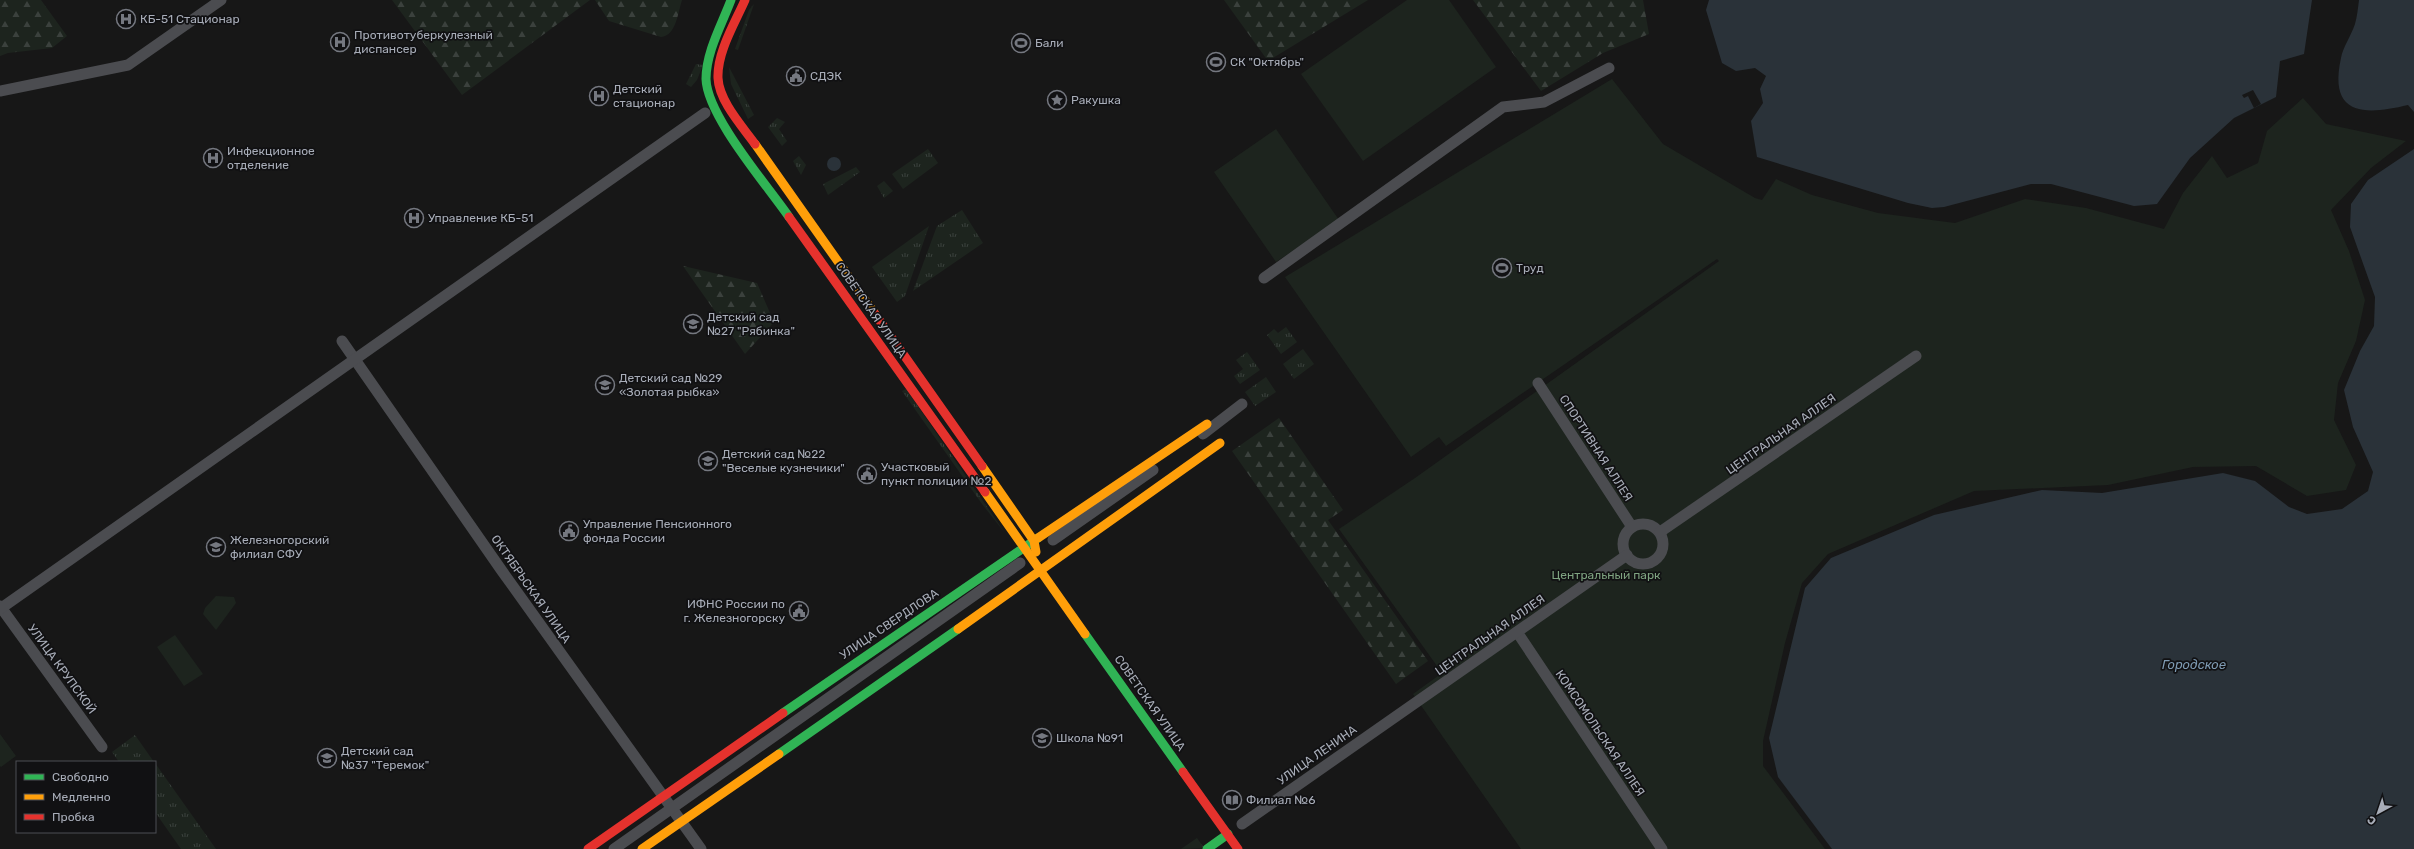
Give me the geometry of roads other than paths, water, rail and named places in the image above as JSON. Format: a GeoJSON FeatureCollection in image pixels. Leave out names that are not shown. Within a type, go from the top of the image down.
{"type":"FeatureCollection","features":[{"type":"Feature","properties":{"kind":"main road","name":"СОВЕТСКАЯ УЛИЦА"},"geometry":{"type":"LineString","coordinates":[[731,0],[711,54],[702,85],[726,128],[1238,849]]}},
{"type":"Feature","properties":{"kind":"main road","name":"СОВЕТСКАЯ УЛИЦА"},"geometry":{"type":"LineString","coordinates":[[745,0],[722,59],[718,77],[721,88],[738,120],[1034,541],[1041,571]]}},
{"type":"Feature","properties":{"kind":"main road"},"geometry":{"type":"LineString","coordinates":[[702,85],[721,88]]}},
{"type":"Feature","properties":{"kind":"main road"},"geometry":{"type":"LineString","coordinates":[[726,128],[738,120]]}},
{"type":"Feature","properties":{"kind":"main road","name":"УЛИЦА СВЕРДЛОВА"},"geometry":{"type":"LineString","coordinates":[[588,849],[1024,547],[1207,424]]}},
{"type":"Feature","properties":{"kind":"main road"},"geometry":{"type":"LineString","coordinates":[[642,849],[1041,571],[1220,443]]}},
{"type":"Feature","properties":{"kind":"main road"},"geometry":{"type":"LineString","coordinates":[[1206,849],[1228,834]]}},
{"type":"Feature","properties":{"kind":"street"},"geometry":{"type":"LineString","coordinates":[[0,91],[128,65],[221,0]]}},
{"type":"Feature","properties":{"kind":"street"},"geometry":{"type":"LineString","coordinates":[[1264,278],[1503,107],[1544,102],[1609,68]]}},
{"type":"Feature","properties":{"kind":"street"},"geometry":{"type":"LineString","coordinates":[[1,608],[705,113]]}},
{"type":"Feature","properties":{"kind":"street","name":"ОКТЯБРЬСКАЯ УЛИЦА"},"geometry":{"type":"LineString","coordinates":[[342,341],[701,849]]}},
{"type":"Feature","properties":{"kind":"street","name":"ЦЕНТРАЛЬНАЯ АЛЛЕЯ"},"geometry":{"type":"LineString","coordinates":[[1660,532],[1916,356]]}},
{"type":"Feature","properties":{"kind":"street","name":"СПОРТИВНАЯ АЛЛЕЯ"},"geometry":{"type":"LineString","coordinates":[[1538,383],[1632,528]]}},
{"type":"Feature","properties":{"kind":"street"},"geometry":{"type":"LineString","coordinates":[[1053,540],[1210,429],[1242,404]]}},
{"type":"Feature","properties":{"kind":"street"},"geometry":{"type":"LineString","coordinates":[[1639,523],[1655,526],[1664,539],[1661,556],[1648,565],[1631,562],[1622,548],[1625,532],[1632,528],[1639,523]]}},
{"type":"Feature","properties":{"kind":"street","name":"ЦЕНТРАЛЬНАЯ АЛЛЕЯ"},"geometry":{"type":"LineString","coordinates":[[1408,708],[1627,555]]}},
{"type":"Feature","properties":{"kind":"street"},"geometry":{"type":"LineString","coordinates":[[614,849],[1020,564]]}},
{"type":"Feature","properties":{"kind":"street","name":"УЛИЦА КРУПСКОЙ"},"geometry":{"type":"LineString","coordinates":[[1,608],[102,747]]}},
{"type":"Feature","properties":{"kind":"street","name":"КОМСОМОЛЬСКАЯ АЛЛЕЯ"},"geometry":{"type":"LineString","coordinates":[[1517,632],[1662,849]]}},
{"type":"Feature","properties":{"kind":"street","name":"УЛИЦА ЛЕНИНА"},"geometry":{"type":"LineString","coordinates":[[1242,824],[1408,708]]}},
{"type":"Feature","properties":{"kind":"water"},"geometry":{"type":"Polygon","coordinates":[[[1709,0],[2312,0],[2304,54],[2280,61],[2276,97],[2234,118],[2190,158],[2157,204],[2134,206],[2051,184],[2031,184],[1944,207],[1932,208],[1908,203],[1757,157],[1751,121],[1763,103],[1760,89],[1766,76],[1755,68],[1736,71],[1722,63],[1706,10],[1709,0]]]}},
{"type":"Feature","properties":{"kind":"water"},"geometry":{"type":"Polygon","coordinates":[[[2359,0],[2414,0],[2414,112],[2408,105],[2378,110],[2365,110],[2354,107],[2345,101],[2340,92],[2338,77],[2341,58],[2355,24],[2359,0]]]}},
{"type":"Feature","properties":{"kind":"water","name":"Городское"},"geometry":{"type":"Polygon","coordinates":[[[2414,149],[2414,849],[1832,849],[1778,777],[1769,738],[1805,588],[1831,558],[1934,515],[2042,490],[2102,493],[2223,473],[2255,481],[2289,507],[2307,514],[2342,509],[2368,491],[2373,472],[2353,427],[2344,390],[2360,351],[2374,326],[2375,297],[2350,227],[2351,204],[2368,180],[2414,149]]]}},
{"type":"Feature","properties":{"kind":"water"},"geometry":{"type":"Polygon","coordinates":[[[834,157],[839,159],[841,164],[839,169],[834,171],[829,169],[827,164],[829,159],[834,157]]]}},
{"type":"Feature","properties":{"kind":"place","name":"КБ-51 Стационар"},"geometry":{"type":"Point","coordinates":[126,19]}},
{"type":"Feature","properties":{"kind":"place","name":"Противотуберкулезный диспансер"},"geometry":{"type":"Point","coordinates":[340,42]}},
{"type":"Feature","properties":{"kind":"place","name":"Бали"},"geometry":{"type":"Point","coordinates":[1021,43]}},
{"type":"Feature","properties":{"kind":"place","name":"СК \"Октябрь\""},"geometry":{"type":"Point","coordinates":[1216,62]}},
{"type":"Feature","properties":{"kind":"place","name":"СДЭК"},"geometry":{"type":"Point","coordinates":[796,76]}},
{"type":"Feature","properties":{"kind":"place","name":"Детский стационар"},"geometry":{"type":"Point","coordinates":[599,96]}},
{"type":"Feature","properties":{"kind":"place","name":"Ракушка"},"geometry":{"type":"Point","coordinates":[1057,100]}},
{"type":"Feature","properties":{"kind":"place","name":"Инфекционное отделение"},"geometry":{"type":"Point","coordinates":[213,158]}},
{"type":"Feature","properties":{"kind":"place","name":"Управление КБ-51"},"geometry":{"type":"Point","coordinates":[414,218]}},
{"type":"Feature","properties":{"kind":"place","name":"Труд"},"geometry":{"type":"Point","coordinates":[1502,268]}},
{"type":"Feature","properties":{"kind":"place","name":"Детский сад №27 \"Рябинка\""},"geometry":{"type":"Point","coordinates":[693,324]}},
{"type":"Feature","properties":{"kind":"place","name":"Детский сад №29 «Золотая рыбка»"},"geometry":{"type":"Point","coordinates":[605,385]}},
{"type":"Feature","properties":{"kind":"place","name":"Детский сад №22 \"Веселые кузнечики\""},"geometry":{"type":"Point","coordinates":[708,461]}},
{"type":"Feature","properties":{"kind":"place","name":"Участковый пункт полиции №2"},"geometry":{"type":"Point","coordinates":[867,474]}},
{"type":"Feature","properties":{"kind":"place","name":"Управление Пенсионного фонда России"},"geometry":{"type":"Point","coordinates":[569,531]}},
{"type":"Feature","properties":{"kind":"place","name":"Железногорский филиал СФУ"},"geometry":{"type":"Point","coordinates":[216,547]}},
{"type":"Feature","properties":{"kind":"place","name":"ИФНС России по г. Железногорску"},"geometry":{"type":"Point","coordinates":[799,611]}},
{"type":"Feature","properties":{"kind":"place","name":"Школа №91"},"geometry":{"type":"Point","coordinates":[1042,738]}},
{"type":"Feature","properties":{"kind":"place","name":"Детский сад №37 \"Теремок\""},"geometry":{"type":"Point","coordinates":[327,758]}},
{"type":"Feature","properties":{"kind":"place","name":"Филиал №6"},"geometry":{"type":"Point","coordinates":[1232,800]}},
{"type":"Feature","properties":{"kind":"park label","name":"Центральный парк"},"geometry":{"type":"Point","coordinates":[1606,575]}}]}
